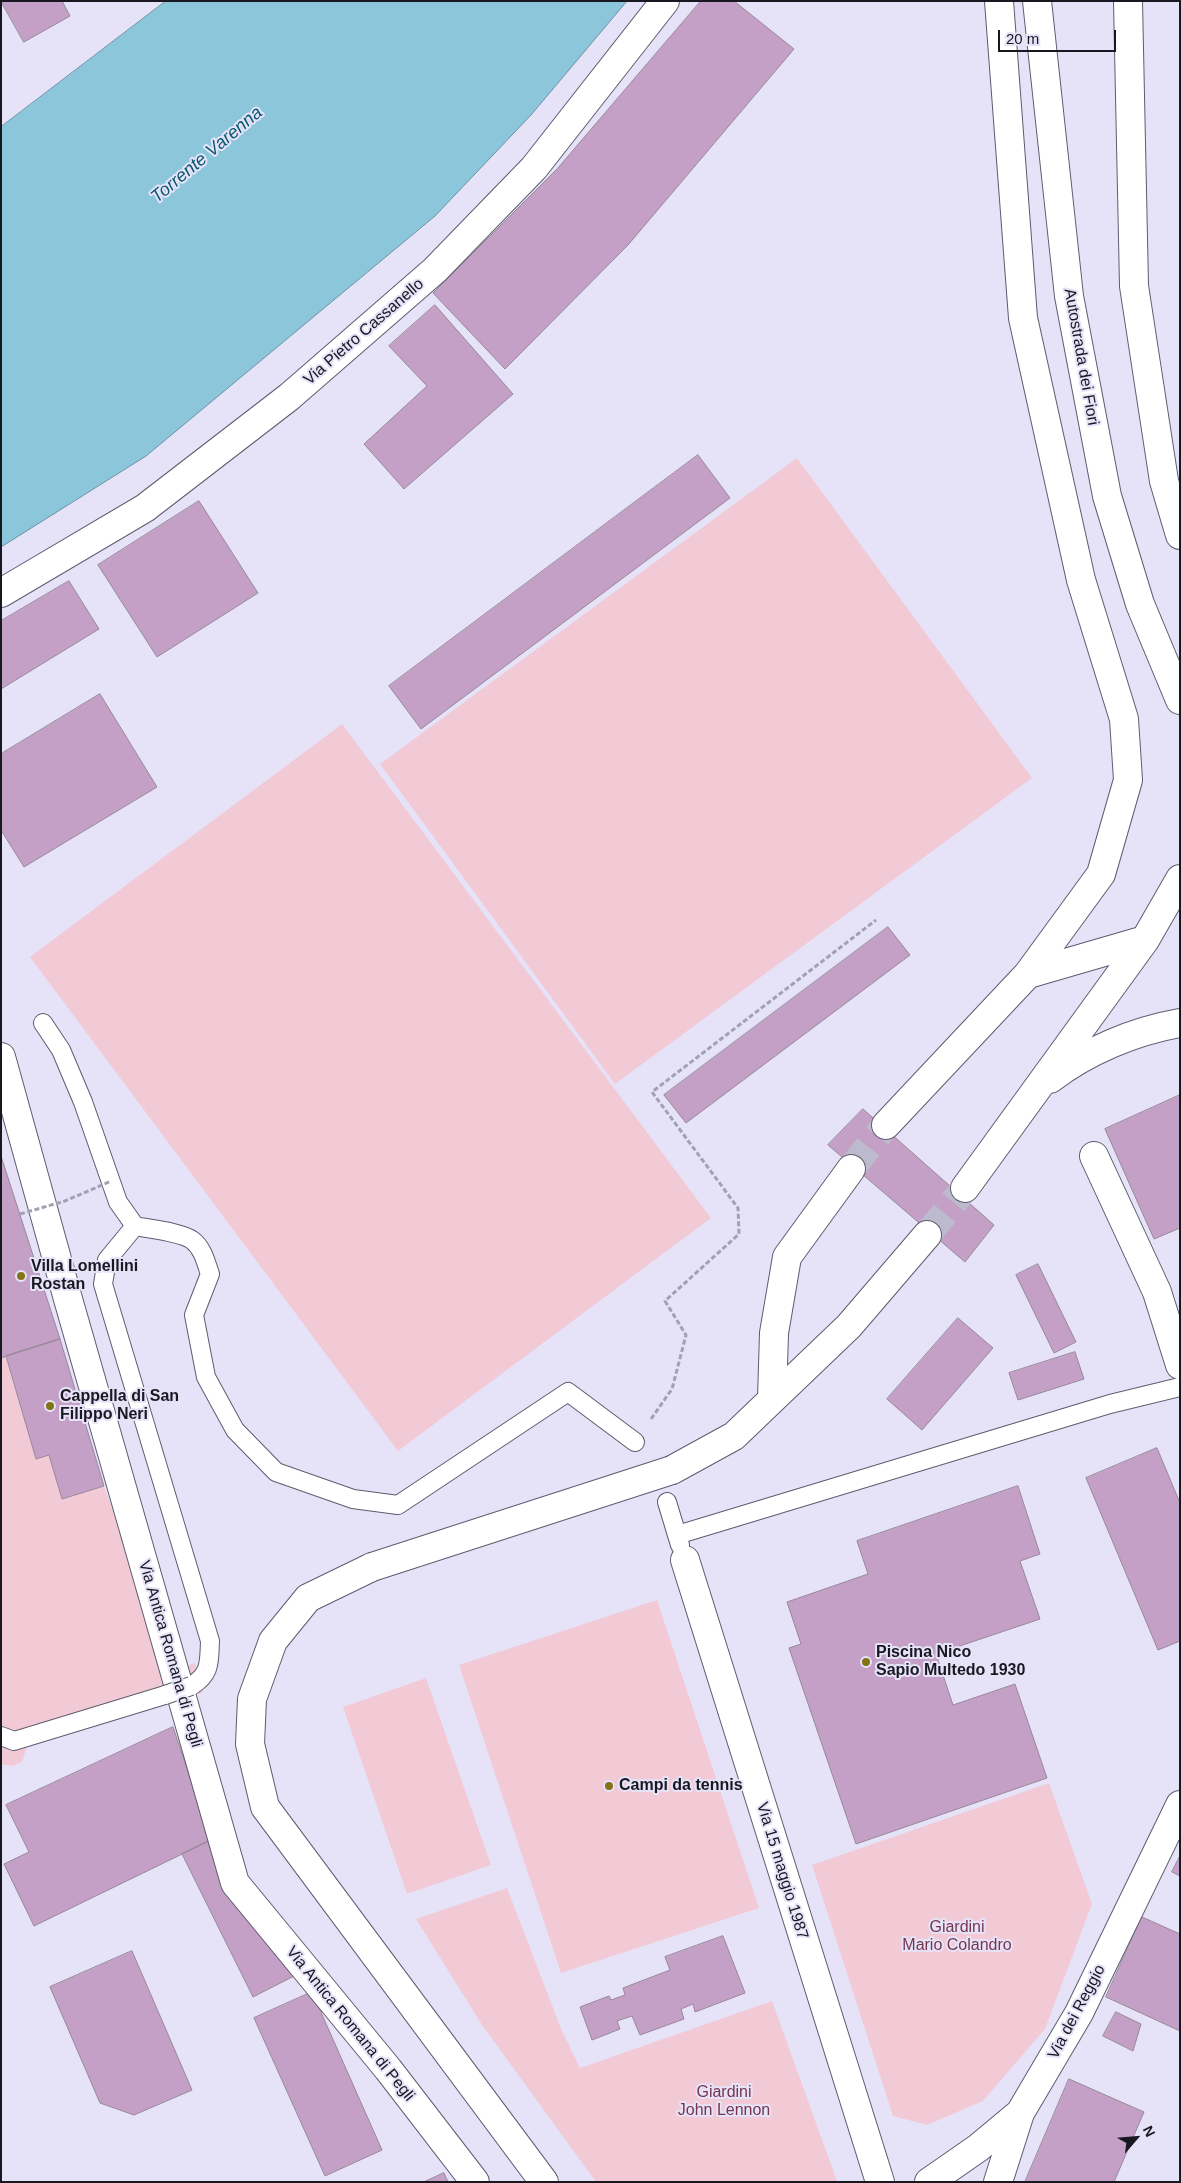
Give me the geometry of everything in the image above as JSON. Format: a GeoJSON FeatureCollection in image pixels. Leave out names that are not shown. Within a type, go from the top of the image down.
{"type":"FeatureCollection","features":[{"type":"Feature","properties":{"kind":"main road","name":"Via Pietro Cassanello"},"geometry":{"type":"LineString","coordinates":[[1,593],[146,508],[289,397],[435,270],[534,168],[665,1]]}},
{"type":"Feature","properties":{"kind":"main road"},"geometry":{"type":"LineString","coordinates":[[886,1125],[1028,974],[1101,874],[1128,780],[1124,719],[1080,580],[1023,318],[999,1]]}},
{"type":"Feature","properties":{"kind":"main road","name":"Autostrada dei Fiori"},"geometry":{"type":"LineString","coordinates":[[1037,1],[1069,296],[1107,496],[1140,604],[1180,700]]}},
{"type":"Feature","properties":{"kind":"main road"},"geometry":{"type":"LineString","coordinates":[[1128,1],[1134,286],[1164,481],[1180,535]]}},
{"type":"Feature","properties":{"kind":"main road"},"geometry":{"type":"LineString","coordinates":[[965,1188],[1145,940],[1180,879]]}},
{"type":"Feature","properties":{"kind":"main road"},"geometry":{"type":"LineString","coordinates":[[1028,974],[1145,940]]}},
{"type":"Feature","properties":{"kind":"main road"},"geometry":{"type":"LineString","coordinates":[[1033,1092],[1059,1072],[1087,1056],[1146,1031],[1180,1023]]}},
{"type":"Feature","properties":{"kind":"main road","name":"Via Antica Romana di Pegli"},"geometry":{"type":"LineString","coordinates":[[1,1056],[235,1883],[388,2069],[475,2182]]}},
{"type":"Feature","properties":{"kind":"main road"},"geometry":{"type":"LineString","coordinates":[[1094,1156],[1157,1292],[1180,1364]]}},
{"type":"Feature","properties":{"kind":"main road"},"geometry":{"type":"LineString","coordinates":[[772,1399],[774,1333],[787,1258],[851,1169]]}},
{"type":"Feature","properties":{"kind":"main road"},"geometry":{"type":"LineString","coordinates":[[544,2182],[265,1807],[250,1744],[252,1699],[272,1641],[308,1598],[372,1567],[672,1470],[734,1436],[849,1326],[927,1235]]}},
{"type":"Feature","properties":{"kind":"main road","name":"Via 15 maggio 1987"},"geometry":{"type":"LineString","coordinates":[[685,1560],[880,2182]]}},
{"type":"Feature","properties":{"kind":"main road","name":"Via dei Reggio"},"geometry":{"type":"LineString","coordinates":[[929,2182],[978,2148],[1020,2113],[1079,2013],[1180,1805]]}},
{"type":"Feature","properties":{"kind":"main road"},"geometry":{"type":"LineString","coordinates":[[998,2182],[1020,2113]]}},
{"type":"Feature","properties":{"kind":"lane"},"geometry":{"type":"LineString","coordinates":[[43,1022],[61,1050],[83,1102],[118,1202],[136,1226],[192,1240],[204,1255],[210,1274],[194,1315],[206,1377],[235,1430],[276,1472],[352,1499],[398,1505],[568,1392],[635,1442]]}},
{"type":"Feature","properties":{"kind":"lane"},"geometry":{"type":"LineString","coordinates":[[1,1736],[14,1741],[165,1695],[191,1686],[200,1680],[209,1667],[210,1641],[103,1284],[107,1260],[136,1226]]}},
{"type":"Feature","properties":{"kind":"lane"},"geometry":{"type":"LineString","coordinates":[[677,1535],[1110,1404],[1180,1387]]}},
{"type":"Feature","properties":{"kind":"lane","name":"Via 15 maggio 1987"},"geometry":{"type":"LineString","coordinates":[[667,1502],[685,1560]]}},
{"type":"Feature","properties":{"kind":"path"},"geometry":{"type":"LineString","coordinates":[[635,1442],[672,1389],[686,1335],[665,1300],[738,1234],[738,1208],[652,1092],[876,920]]}},
{"type":"Feature","properties":{"kind":"path"},"geometry":{"type":"LineString","coordinates":[[20,1214],[65,1201],[111,1181]]}},
{"type":"Feature","properties":{"kind":"green space"},"geometry":{"type":"Polygon","coordinates":[[[797,458],[1032,778],[615,1084],[380,764],[797,458]]]}},
{"type":"Feature","properties":{"kind":"green space"},"geometry":{"type":"Polygon","coordinates":[[[342,724],[711,1218],[398,1451],[30,957],[342,724]]]}},
{"type":"Feature","properties":{"kind":"green space"},"geometry":{"type":"Polygon","coordinates":[[[6,1356],[36,1459],[49,1455],[62,1499],[104,1486],[128,1553],[164,1674],[195,1663],[202,1693],[34,1743],[27,1747],[22,1762],[12,1766],[1,1764],[1,1358],[6,1356]]]}},
{"type":"Feature","properties":{"kind":"green space","name":"Campi da tennis"},"geometry":{"type":"Polygon","coordinates":[[[657,1600],[759,1908],[561,1973],[459,1665],[657,1600]]]}},
{"type":"Feature","properties":{"kind":"green space"},"geometry":{"type":"Polygon","coordinates":[[[426,1678],[491,1865],[407,1894],[343,1707],[426,1678]]]}},
{"type":"Feature","properties":{"kind":"green space","name":"Giardini Mario Colandro"},"geometry":{"type":"Polygon","coordinates":[[[1049,1783],[1092,1904],[1045,2029],[983,2101],[927,2125],[893,2116],[812,1865],[1049,1783]]]}},
{"type":"Feature","properties":{"kind":"green space","name":"Giardini John Lennon"},"geometry":{"type":"Polygon","coordinates":[[[507,1888],[562,2031],[580,2068],[772,2001],[837,2181],[596,2182],[482,2025],[416,1919],[507,1888]]]}},
{"type":"Feature","properties":{"kind":"water","name":"Torrente Varenna"},"geometry":{"type":"Polygon","coordinates":[[[166,1],[627,1],[531,115],[435,216],[146,456],[1,547],[1,127],[166,1]]]}},
{"type":"Feature","properties":{"kind":"building"},"geometry":{"type":"Polygon","coordinates":[[[1,1],[62,1],[70,16],[24,42],[1,1]]]}},
{"type":"Feature","properties":{"kind":"building"},"geometry":{"type":"Polygon","coordinates":[[[701,1],[734,1],[794,49],[628,245],[505,369],[433,293],[557,169],[701,1]]]}},
{"type":"Feature","properties":{"kind":"building"},"geometry":{"type":"Polygon","coordinates":[[[435,305],[513,394],[404,489],[364,444],[427,386],[389,346],[435,305]]]}},
{"type":"Feature","properties":{"kind":"building"},"geometry":{"type":"Polygon","coordinates":[[[698,455],[730,498],[421,729],[389,686],[698,455]]]}},
{"type":"Feature","properties":{"kind":"building"},"geometry":{"type":"Polygon","coordinates":[[[199,501],[258,593],[157,657],[98,565],[199,501]]]}},
{"type":"Feature","properties":{"kind":"building"},"geometry":{"type":"Polygon","coordinates":[[[69,581],[99,629],[1,689],[1,621],[69,581]]]}},
{"type":"Feature","properties":{"kind":"building"},"geometry":{"type":"Polygon","coordinates":[[[100,694],[157,787],[24,867],[1,830],[1,754],[100,694]]]}},
{"type":"Feature","properties":{"kind":"building"},"geometry":{"type":"Polygon","coordinates":[[[888,927],[910,955],[686,1123],[664,1095],[888,927]]]}},
{"type":"Feature","properties":{"kind":"building"},"geometry":{"type":"Polygon","coordinates":[[[1180,1095],[1180,1228],[1154,1239],[1105,1129],[1180,1095]]]}},
{"type":"Feature","properties":{"kind":"building"},"geometry":{"type":"Polygon","coordinates":[[[863,1109],[994,1225],[965,1262],[828,1145],[863,1109]]]}},
{"type":"Feature","properties":{"kind":"building","name":"Villa Lomellini Rostan"},"geometry":{"type":"Polygon","coordinates":[[[1,1156],[60,1339],[1,1358],[1,1156]]]}},
{"type":"Feature","properties":{"kind":"building"},"geometry":{"type":"Polygon","coordinates":[[[1038,1264],[1076,1342],[1054,1353],[1016,1275],[1038,1264]]]}},
{"type":"Feature","properties":{"kind":"building"},"geometry":{"type":"Polygon","coordinates":[[[958,1318],[993,1348],[922,1430],[887,1399],[958,1318]]]}},
{"type":"Feature","properties":{"kind":"building","name":"Cappella di San Filippo Neri"},"geometry":{"type":"Polygon","coordinates":[[[60,1339],[104,1486],[62,1499],[49,1455],[36,1459],[6,1356],[60,1339]]]}},
{"type":"Feature","properties":{"kind":"building"},"geometry":{"type":"Polygon","coordinates":[[[1075,1352],[1084,1379],[1018,1400],[1009,1373],[1075,1352]]]}},
{"type":"Feature","properties":{"kind":"building"},"geometry":{"type":"Polygon","coordinates":[[[1157,1448],[1180,1503],[1180,1641],[1158,1650],[1086,1478],[1157,1448]]]}},
{"type":"Feature","properties":{"kind":"building","name":"Piscina Nico Sapio Multedo 1930"},"geometry":{"type":"Polygon","coordinates":[[[1018,1486],[1040,1554],[1020,1561],[1040,1619],[936,1654],[953,1705],[1015,1684],[1047,1778],[856,1844],[789,1648],[801,1644],[787,1602],[868,1574],[857,1541],[1018,1486]]]}},
{"type":"Feature","properties":{"kind":"building"},"geometry":{"type":"Polygon","coordinates":[[[173,1727],[211,1840],[34,1926],[4,1864],[29,1852],[6,1805],[173,1727]]]}},
{"type":"Feature","properties":{"kind":"building"},"geometry":{"type":"Polygon","coordinates":[[[211,1840],[298,1974],[253,1997],[182,1854],[211,1840]]]}},
{"type":"Feature","properties":{"kind":"building"},"geometry":{"type":"Polygon","coordinates":[[[1180,1856],[1180,1876],[1172,1872],[1180,1856]]]}},
{"type":"Feature","properties":{"kind":"building"},"geometry":{"type":"Polygon","coordinates":[[[1142,1917],[1180,1934],[1180,2031],[1106,1997],[1142,1917]]]}},
{"type":"Feature","properties":{"kind":"building"},"geometry":{"type":"Polygon","coordinates":[[[723,1936],[745,1993],[695,2012],[693,2004],[681,2009],[684,2019],[640,2035],[632,2016],[617,2021],[620,2029],[592,2040],[580,2007],[609,1996],[611,2000],[625,1995],[623,1988],[670,1970],[665,1957],[723,1936]]]}},
{"type":"Feature","properties":{"kind":"building"},"geometry":{"type":"Polygon","coordinates":[[[132,1951],[192,2090],[134,2115],[100,2103],[50,1987],[132,1951]]]}},
{"type":"Feature","properties":{"kind":"building"},"geometry":{"type":"Polygon","coordinates":[[[312,1992],[382,2150],[325,2176],[254,2018],[312,1992]]]}},
{"type":"Feature","properties":{"kind":"building"},"geometry":{"type":"Polygon","coordinates":[[[1116,2012],[1141,2024],[1133,2051],[1103,2036],[1116,2012]]]}},
{"type":"Feature","properties":{"kind":"building"},"geometry":{"type":"Polygon","coordinates":[[[1069,2079],[1144,2112],[1114,2182],[1025,2182],[1069,2079]]]}},
{"type":"Feature","properties":{"kind":"building"},"geometry":{"type":"Polygon","coordinates":[[[444,2173],[448,2182],[424,2182],[444,2173]]]}},
{"type":"Feature","properties":{"kind":"tunnel"},"geometry":{"type":"LineString","coordinates":[[851,1169],[886,1125]]}},
{"type":"Feature","properties":{"kind":"tunnel"},"geometry":{"type":"LineString","coordinates":[[927,1235],[965,1188]]}},
{"type":"Feature","properties":{"kind":"place","name":"Villa Lomellini Rostan"},"geometry":{"type":"Point","coordinates":[21,1276]}},
{"type":"Feature","properties":{"kind":"place","name":"Cappella di San Filippo Neri"},"geometry":{"type":"Point","coordinates":[50,1406]}},
{"type":"Feature","properties":{"kind":"place","name":"Piscina Nico Sapio Multedo 1930"},"geometry":{"type":"Point","coordinates":[866,1662]}},
{"type":"Feature","properties":{"kind":"place","name":"Campi da tennis"},"geometry":{"type":"Point","coordinates":[609,1786]}}]}
